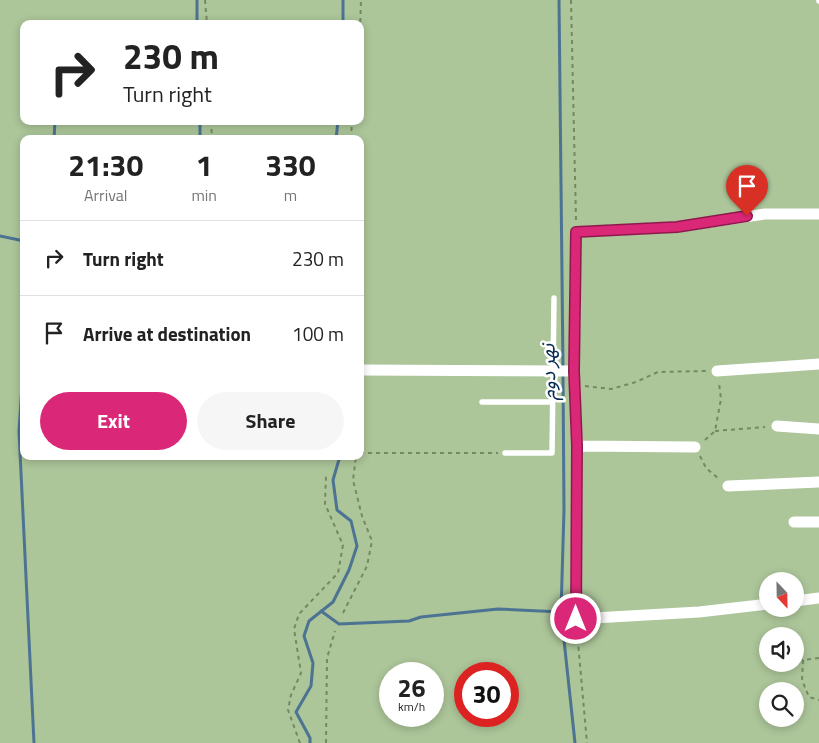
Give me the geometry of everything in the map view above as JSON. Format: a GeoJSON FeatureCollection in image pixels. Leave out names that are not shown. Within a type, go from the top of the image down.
{"type":"FeatureCollection","features":[{"type":"Feature","properties":{"kind":"street"},"geometry":{"type":"LineString","coordinates":[[562,371],[576,232],[677,227],[765,214],[819,214]]}},
{"type":"Feature","properties":{"kind":"street"},"geometry":{"type":"LineString","coordinates":[[717,371],[819,364]]}},
{"type":"Feature","properties":{"kind":"street"},"geometry":{"type":"LineString","coordinates":[[364,370],[562,371],[575,385],[577,446],[576,619],[699,612],[759,605]]}},
{"type":"Feature","properties":{"kind":"street"},"geometry":{"type":"LineString","coordinates":[[777,426],[819,429]]}},
{"type":"Feature","properties":{"kind":"street"},"geometry":{"type":"LineString","coordinates":[[577,446],[695,447]]}},
{"type":"Feature","properties":{"kind":"street"},"geometry":{"type":"LineString","coordinates":[[728,486],[819,482]]}},
{"type":"Feature","properties":{"kind":"street"},"geometry":{"type":"LineString","coordinates":[[794,522],[819,522]]}},
{"type":"Feature","properties":{"kind":"street"},"geometry":{"type":"LineString","coordinates":[[804,599],[819,598]]}},
{"type":"Feature","properties":{"kind":"lane"},"geometry":{"type":"LineString","coordinates":[[505,453],[552,453],[552,402],[562,371],[554,298]]}},
{"type":"Feature","properties":{"kind":"lane"},"geometry":{"type":"LineString","coordinates":[[482,402],[552,402]]}},
{"type":"Feature","properties":{"kind":"path"},"geometry":{"type":"LineString","coordinates":[[205,0],[207,20]]}},
{"type":"Feature","properties":{"kind":"path"},"geometry":{"type":"LineString","coordinates":[[360,20],[361,0]]}},
{"type":"Feature","properties":{"kind":"path"},"geometry":{"type":"LineString","coordinates":[[571,0],[576,232]]}},
{"type":"Feature","properties":{"kind":"path"},"geometry":{"type":"LineString","coordinates":[[575,385],[611,389],[636,382],[658,372],[717,371],[721,399],[716,431]]}},
{"type":"Feature","properties":{"kind":"path"},"geometry":{"type":"LineString","coordinates":[[728,486],[706,468],[695,447],[716,431],[777,426]]}},
{"type":"Feature","properties":{"kind":"path"},"geometry":{"type":"LineString","coordinates":[[364,453],[505,453]]}},
{"type":"Feature","properties":{"kind":"path"},"geometry":{"type":"LineString","coordinates":[[343,613],[367,566],[372,540],[362,516],[353,480],[356,460]]}},
{"type":"Feature","properties":{"kind":"path"},"geometry":{"type":"LineString","coordinates":[[300,743],[288,710],[291,695],[301,673],[294,629],[299,614],[338,573],[343,545],[325,504],[326,475]]}},
{"type":"Feature","properties":{"kind":"path"},"geometry":{"type":"LineString","coordinates":[[576,619],[587,743]]}},
{"type":"Feature","properties":{"kind":"path"},"geometry":{"type":"LineString","coordinates":[[326,743],[327,658],[334,631]]}},
{"type":"Feature","properties":{"kind":"path"},"geometry":{"type":"LineString","coordinates":[[819,658],[803,660],[802,680],[809,696],[819,700]]}},
{"type":"Feature","properties":{"kind":"green space"},"geometry":{"type":"Polygon","coordinates":[[[0,0],[819,0],[819,743],[0,743],[0,0]]]}},
{"type":"Feature","properties":{"kind":"waterway"},"geometry":{"type":"LineString","coordinates":[[197,0],[197,20]]}},
{"type":"Feature","properties":{"kind":"waterway"},"geometry":{"type":"LineString","coordinates":[[343,0],[343,20]]}},
{"type":"Feature","properties":{"kind":"waterway","name":"نهر دوم"},"geometry":{"type":"LineString","coordinates":[[559,0],[563,368]]}},
{"type":"Feature","properties":{"kind":"waterway"},"geometry":{"type":"LineString","coordinates":[[54,135],[55,125]]}},
{"type":"Feature","properties":{"kind":"waterway"},"geometry":{"type":"LineString","coordinates":[[200,125],[200,135]]}},
{"type":"Feature","properties":{"kind":"waterway"},"geometry":{"type":"LineString","coordinates":[[336,135],[338,125]]}},
{"type":"Feature","properties":{"kind":"waterway"},"geometry":{"type":"LineString","coordinates":[[0,236],[20,240]]}},
{"type":"Feature","properties":{"kind":"waterway","name":"نهر دوم"},"geometry":{"type":"LineString","coordinates":[[563,374],[564,510],[561,612],[575,743]]}},
{"type":"Feature","properties":{"kind":"waterway"},"geometry":{"type":"LineString","coordinates":[[20,416],[20,452]]}},
{"type":"Feature","properties":{"kind":"waterway"},"geometry":{"type":"LineString","coordinates":[[20,460],[34,743]]}},
{"type":"Feature","properties":{"kind":"waterway"},"geometry":{"type":"LineString","coordinates":[[310,743],[310,738],[296,712],[311,686],[313,663],[304,636],[309,621],[333,602],[349,570],[357,546],[351,521],[337,510],[333,480],[339,460]]}},
{"type":"Feature","properties":{"kind":"waterway"},"geometry":{"type":"LineString","coordinates":[[321,611],[339,624],[409,621],[421,617],[498,609],[561,612]]}},
{"type":"Feature","properties":{"kind":"route"},"geometry":{"type":"LineString","coordinates":[[576,619],[577,446],[574,371],[576,232],[677,227],[747,216]]}}]}
